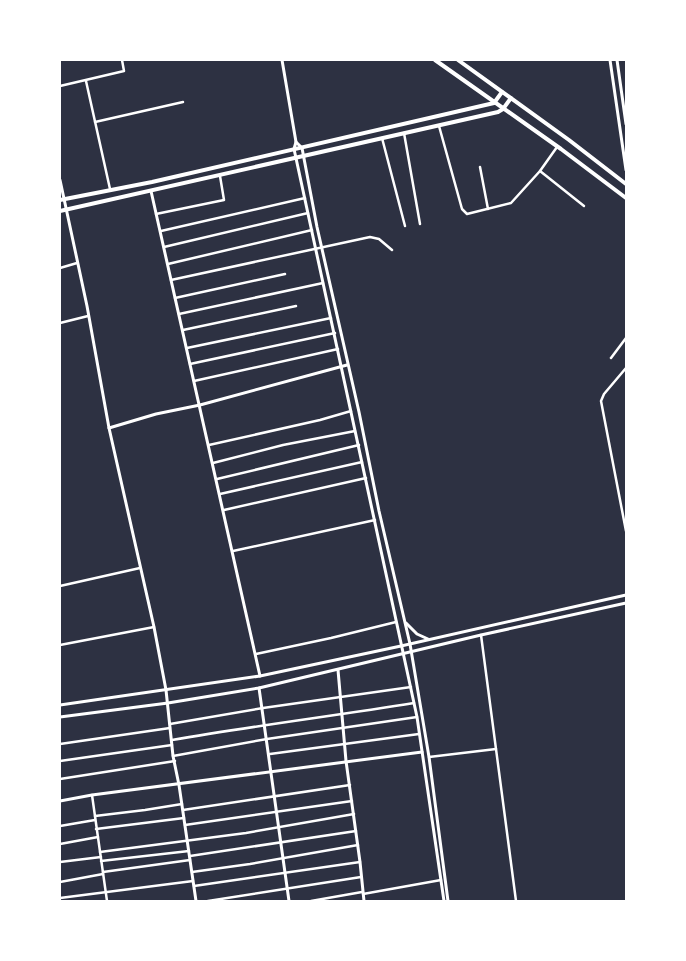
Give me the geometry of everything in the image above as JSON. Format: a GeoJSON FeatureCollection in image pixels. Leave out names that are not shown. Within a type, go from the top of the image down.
{"type":"FeatureCollection","features":[{"type":"Feature","properties":{"kind":"main road"},"geometry":{"type":"LineString","coordinates":[[435,60],[557,146],[626,198]]}},
{"type":"Feature","properties":{"kind":"main road"},"geometry":{"type":"LineString","coordinates":[[458,60],[626,184]]}},
{"type":"Feature","properties":{"kind":"main road"},"geometry":{"type":"LineString","coordinates":[[62,199],[152,182],[494,103],[502,92]]}},
{"type":"Feature","properties":{"kind":"main road"},"geometry":{"type":"LineString","coordinates":[[60,212],[473,118],[503,109],[511,98]]}},
{"type":"Feature","properties":{"kind":"street"},"geometry":{"type":"LineString","coordinates":[[60,86],[124,71],[122,60]]}},
{"type":"Feature","properties":{"kind":"street"},"geometry":{"type":"LineString","coordinates":[[282,60],[296,142],[294,149],[304,198],[335,333],[417,717],[444,901]]}},
{"type":"Feature","properties":{"kind":"street"},"geometry":{"type":"LineString","coordinates":[[610,60],[626,170]]}},
{"type":"Feature","properties":{"kind":"street"},"geometry":{"type":"LineString","coordinates":[[617,60],[626,124]]}},
{"type":"Feature","properties":{"kind":"street"},"geometry":{"type":"LineString","coordinates":[[86,81],[110,189]]}},
{"type":"Feature","properties":{"kind":"street"},"geometry":{"type":"LineString","coordinates":[[95,122],[183,102]]}},
{"type":"Feature","properties":{"kind":"street"},"geometry":{"type":"LineString","coordinates":[[439,126],[462,210],[467,214],[511,203],[540,171],[557,146]]}},
{"type":"Feature","properties":{"kind":"street"},"geometry":{"type":"LineString","coordinates":[[404,133],[420,224]]}},
{"type":"Feature","properties":{"kind":"street"},"geometry":{"type":"LineString","coordinates":[[382,138],[405,226]]}},
{"type":"Feature","properties":{"kind":"street"},"geometry":{"type":"LineString","coordinates":[[296,142],[302,148],[321,248],[412,651],[429,757],[448,901]]}},
{"type":"Feature","properties":{"kind":"street"},"geometry":{"type":"LineString","coordinates":[[480,168],[488,209]]}},
{"type":"Feature","properties":{"kind":"street"},"geometry":{"type":"LineString","coordinates":[[540,171],[584,206]]}},
{"type":"Feature","properties":{"kind":"street"},"geometry":{"type":"LineString","coordinates":[[156,214],[224,200],[220,176]]}},
{"type":"Feature","properties":{"kind":"street"},"geometry":{"type":"LineString","coordinates":[[60,180],[62,199],[66,210],[88,316],[109,428],[154,627],[166,690],[172,745],[196,901]]}},
{"type":"Feature","properties":{"kind":"street"},"geometry":{"type":"LineString","coordinates":[[151,191],[260,676]]}},
{"type":"Feature","properties":{"kind":"street"},"geometry":{"type":"LineString","coordinates":[[161,230],[304,198]]}},
{"type":"Feature","properties":{"kind":"street"},"geometry":{"type":"LineString","coordinates":[[164,247],[308,213]]}},
{"type":"Feature","properties":{"kind":"street"},"geometry":{"type":"LineString","coordinates":[[168,264],[312,230]]}},
{"type":"Feature","properties":{"kind":"street"},"geometry":{"type":"LineString","coordinates":[[171,280],[370,237],[379,239],[392,250]]}},
{"type":"Feature","properties":{"kind":"street"},"geometry":{"type":"LineString","coordinates":[[60,268],[77,263]]}},
{"type":"Feature","properties":{"kind":"street"},"geometry":{"type":"LineString","coordinates":[[175,298],[285,274]]}},
{"type":"Feature","properties":{"kind":"street"},"geometry":{"type":"LineString","coordinates":[[179,314],[324,283]]}},
{"type":"Feature","properties":{"kind":"street"},"geometry":{"type":"LineString","coordinates":[[183,330],[296,306]]}},
{"type":"Feature","properties":{"kind":"street"},"geometry":{"type":"LineString","coordinates":[[60,323],[88,316]]}},
{"type":"Feature","properties":{"kind":"street"},"geometry":{"type":"LineString","coordinates":[[187,348],[331,318]]}},
{"type":"Feature","properties":{"kind":"street"},"geometry":{"type":"LineString","coordinates":[[190,364],[335,333]]}},
{"type":"Feature","properties":{"kind":"street"},"geometry":{"type":"LineString","coordinates":[[611,358],[626,338]]}},
{"type":"Feature","properties":{"kind":"street"},"geometry":{"type":"LineString","coordinates":[[194,381],[338,350]]}},
{"type":"Feature","properties":{"kind":"street"},"geometry":{"type":"LineString","coordinates":[[109,428],[156,414],[200,405],[348,365]]}},
{"type":"Feature","properties":{"kind":"street"},"geometry":{"type":"LineString","coordinates":[[626,368],[600,401],[626,531]]}},
{"type":"Feature","properties":{"kind":"street"},"geometry":{"type":"LineString","coordinates":[[209,445],[320,420],[351,410]]}},
{"type":"Feature","properties":{"kind":"street"},"geometry":{"type":"LineString","coordinates":[[213,462],[283,445],[355,431]]}},
{"type":"Feature","properties":{"kind":"street"},"geometry":{"type":"LineString","coordinates":[[217,479],[359,445]]}},
{"type":"Feature","properties":{"kind":"street"},"geometry":{"type":"LineString","coordinates":[[220,494],[362,462]]}},
{"type":"Feature","properties":{"kind":"street"},"geometry":{"type":"LineString","coordinates":[[224,510],[366,478]]}},
{"type":"Feature","properties":{"kind":"street"},"geometry":{"type":"LineString","coordinates":[[233,551],[375,520]]}},
{"type":"Feature","properties":{"kind":"street"},"geometry":{"type":"LineString","coordinates":[[60,586],[140,568]]}},
{"type":"Feature","properties":{"kind":"street"},"geometry":{"type":"LineString","coordinates":[[60,705],[260,676],[626,595]]}},
{"type":"Feature","properties":{"kind":"street"},"geometry":{"type":"LineString","coordinates":[[60,717],[259,688],[480,635],[626,603]]}},
{"type":"Feature","properties":{"kind":"street"},"geometry":{"type":"LineString","coordinates":[[405,621],[417,634],[429,640]]}},
{"type":"Feature","properties":{"kind":"street"},"geometry":{"type":"LineString","coordinates":[[256,654],[397,622]]}},
{"type":"Feature","properties":{"kind":"street"},"geometry":{"type":"LineString","coordinates":[[60,645],[154,627]]}},
{"type":"Feature","properties":{"kind":"street"},"geometry":{"type":"LineString","coordinates":[[480,635],[516,901]]}},
{"type":"Feature","properties":{"kind":"street"},"geometry":{"type":"LineString","coordinates":[[338,670],[344,744],[364,901]]}},
{"type":"Feature","properties":{"kind":"street"},"geometry":{"type":"LineString","coordinates":[[60,744],[171,726],[263,708],[410,687]]}},
{"type":"Feature","properties":{"kind":"street"},"geometry":{"type":"LineString","coordinates":[[259,688],[276,796],[289,901]]}},
{"type":"Feature","properties":{"kind":"street"},"geometry":{"type":"LineString","coordinates":[[172,740],[265,724],[414,703]]}},
{"type":"Feature","properties":{"kind":"street"},"geometry":{"type":"LineString","coordinates":[[174,756],[267,739],[417,717]]}},
{"type":"Feature","properties":{"kind":"street"},"geometry":{"type":"LineString","coordinates":[[270,754],[420,734]]}},
{"type":"Feature","properties":{"kind":"street"},"geometry":{"type":"LineString","coordinates":[[60,761],[172,745]]}},
{"type":"Feature","properties":{"kind":"street"},"geometry":{"type":"LineString","coordinates":[[429,757],[496,749]]}},
{"type":"Feature","properties":{"kind":"street"},"geometry":{"type":"LineString","coordinates":[[60,801],[422,752]]}},
{"type":"Feature","properties":{"kind":"street"},"geometry":{"type":"LineString","coordinates":[[60,779],[175,761]]}},
{"type":"Feature","properties":{"kind":"street"},"geometry":{"type":"LineString","coordinates":[[183,810],[350,785]]}},
{"type":"Feature","properties":{"kind":"street"},"geometry":{"type":"LineString","coordinates":[[92,796],[107,901]]}},
{"type":"Feature","properties":{"kind":"street"},"geometry":{"type":"LineString","coordinates":[[185,825],[352,801]]}},
{"type":"Feature","properties":{"kind":"street"},"geometry":{"type":"LineString","coordinates":[[60,826],[95,818],[182,804]]}},
{"type":"Feature","properties":{"kind":"street"},"geometry":{"type":"LineString","coordinates":[[100,852],[279,827],[354,814]]}},
{"type":"Feature","properties":{"kind":"street"},"geometry":{"type":"LineString","coordinates":[[96,829],[184,818]]}},
{"type":"Feature","properties":{"kind":"street"},"geometry":{"type":"LineString","coordinates":[[60,882],[356,830]]}},
{"type":"Feature","properties":{"kind":"street"},"geometry":{"type":"LineString","coordinates":[[60,844],[98,837]]}},
{"type":"Feature","properties":{"kind":"street"},"geometry":{"type":"LineString","coordinates":[[192,872],[358,845]]}},
{"type":"Feature","properties":{"kind":"street"},"geometry":{"type":"LineString","coordinates":[[60,862],[189,851]]}},
{"type":"Feature","properties":{"kind":"street"},"geometry":{"type":"LineString","coordinates":[[194,886],[360,862]]}},
{"type":"Feature","properties":{"kind":"street"},"geometry":{"type":"LineString","coordinates":[[208,901],[361,877]]}},
{"type":"Feature","properties":{"kind":"street"},"geometry":{"type":"LineString","coordinates":[[311,901],[441,880]]}},
{"type":"Feature","properties":{"kind":"street"},"geometry":{"type":"LineString","coordinates":[[60,898],[193,881]]}}]}
